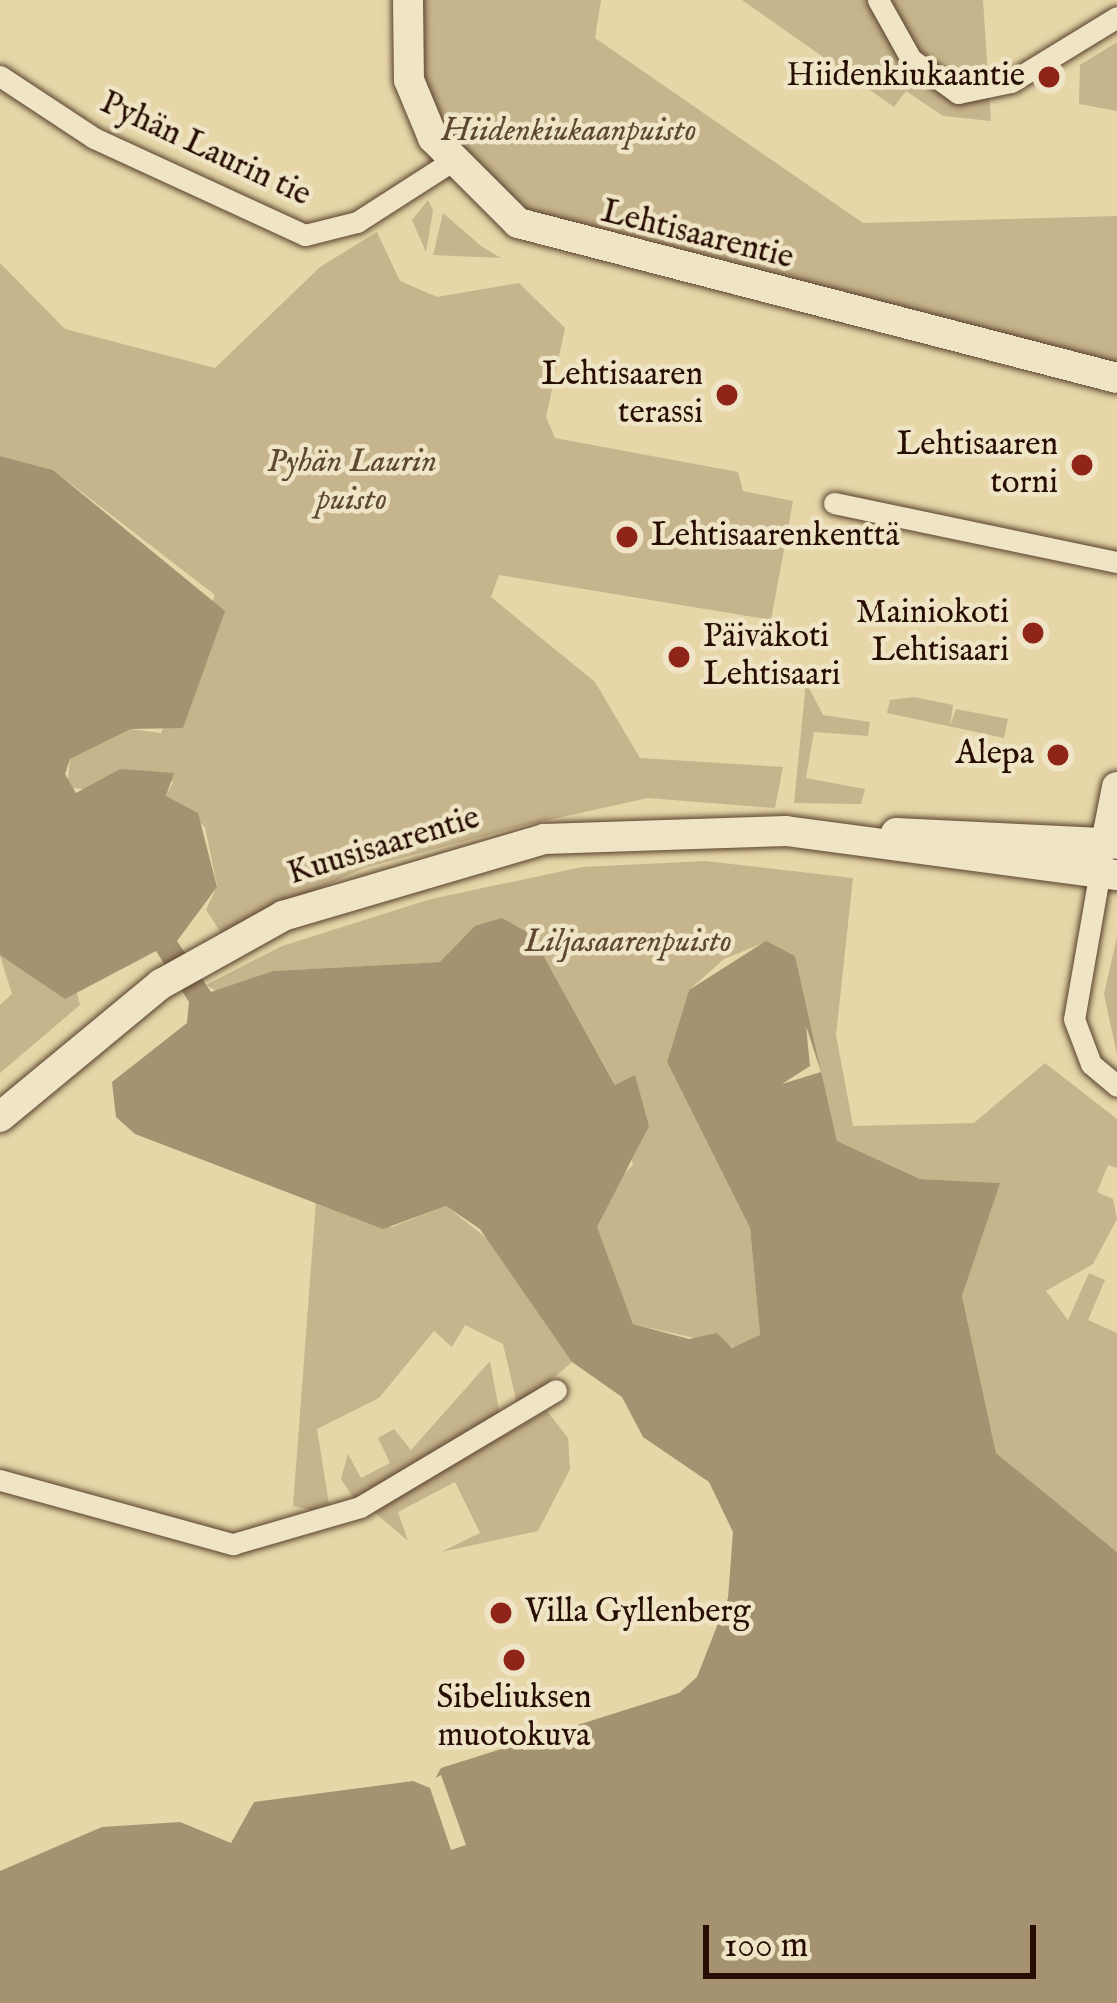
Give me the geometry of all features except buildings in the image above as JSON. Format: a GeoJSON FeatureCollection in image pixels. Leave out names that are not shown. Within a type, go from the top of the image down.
{"type":"FeatureCollection","features":[{"type":"Feature","properties":{"kind":"main road","name":"Lehtisaarentie"},"geometry":{"type":"LineString","coordinates":[[408,0],[410,80],[449,163],[496,208],[570,242],[1117,378]]}},
{"type":"Feature","properties":{"kind":"main road"},"geometry":{"type":"LineString","coordinates":[[1110,859],[1117,787]]}},
{"type":"Feature","properties":{"kind":"main road","name":"Kuusisaarentie"},"geometry":{"type":"LineString","coordinates":[[0,1118],[161,984],[200,959],[349,889],[544,838],[632,828],[854,836],[1110,859]]}},
{"type":"Feature","properties":{"kind":"street"},"geometry":{"type":"LineString","coordinates":[[878,0],[911,59],[958,93],[1011,82],[1117,17]]}},
{"type":"Feature","properties":{"kind":"street","name":"Pyhän Laurin tie"},"geometry":{"type":"LineString","coordinates":[[0,76],[94,138],[305,235],[357,222],[449,163]]}},
{"type":"Feature","properties":{"kind":"street"},"geometry":{"type":"LineString","coordinates":[[834,503],[1117,562]]}},
{"type":"Feature","properties":{"kind":"street"},"geometry":{"type":"LineString","coordinates":[[1110,859],[1074,1019],[1091,1064],[1117,1086]]}},
{"type":"Feature","properties":{"kind":"street"},"geometry":{"type":"LineString","coordinates":[[0,1480],[233,1544],[266,1539],[360,1507],[556,1390]]}},
{"type":"Feature","properties":{"kind":"green space","name":"Hiidenkiukaanpuisto"},"geometry":{"type":"Polygon","coordinates":[[[421,0],[601,0],[595,38],[863,223],[1117,216],[1117,365],[512,206],[458,159],[420,81],[421,0]]]}},
{"type":"Feature","properties":{"kind":"green space"},"geometry":{"type":"Polygon","coordinates":[[[742,0],[983,0],[991,121],[943,116],[906,91],[894,107],[742,0]]]}},
{"type":"Feature","properties":{"kind":"green space"},"geometry":{"type":"Polygon","coordinates":[[[1117,42],[1117,111],[1079,104],[1080,65],[1117,42]]]}},
{"type":"Feature","properties":{"kind":"green space"},"geometry":{"type":"Polygon","coordinates":[[[428,200],[433,210],[426,252],[412,220],[428,200]]]}},
{"type":"Feature","properties":{"kind":"green space"},"geometry":{"type":"Polygon","coordinates":[[[443,213],[481,246],[501,258],[433,255],[443,213]]]}},
{"type":"Feature","properties":{"kind":"green space","name":"Pyhän Laurin puisto"},"geometry":{"type":"Polygon","coordinates":[[[377,232],[400,281],[437,297],[519,283],[565,328],[546,417],[555,438],[738,472],[743,491],[793,501],[771,620],[499,575],[491,597],[595,682],[640,758],[783,767],[775,808],[648,798],[526,825],[364,868],[221,933],[206,910],[217,886],[205,827],[166,796],[173,782],[120,769],[89,790],[67,787],[70,759],[131,729],[161,733],[215,595],[53,470],[0,456],[0,263],[65,329],[215,368],[320,267],[377,232]]]}},
{"type":"Feature","properties":{"kind":"green space"},"geometry":{"type":"Polygon","coordinates":[[[806,682],[823,715],[870,722],[868,736],[814,732],[806,778],[865,789],[861,804],[794,803],[806,682]]]}},
{"type":"Feature","properties":{"kind":"green space"},"geometry":{"type":"Polygon","coordinates":[[[914,697],[953,705],[950,726],[956,709],[1008,719],[1004,738],[887,713],[890,700],[914,697]]]}},
{"type":"Feature","properties":{"kind":"green space","name":"Liljasaarenpuisto"},"geometry":{"type":"Polygon","coordinates":[[[705,861],[853,878],[836,1035],[853,1126],[974,1123],[1045,1063],[1117,1119],[1117,1168],[1108,1165],[1097,1192],[1113,1199],[1117,1219],[1093,1264],[1046,1291],[1068,1320],[1089,1273],[1105,1280],[1088,1320],[1117,1333],[1117,1552],[996,1453],[962,1296],[999,1183],[920,1179],[837,1141],[795,956],[766,942],[724,959],[689,990],[667,1062],[750,1228],[760,1335],[743,1349],[633,1324],[596,1227],[611,1186],[633,1165],[616,1086],[532,935],[440,962],[274,971],[223,995],[206,985],[282,946],[431,899],[582,867],[705,861]]]}},
{"type":"Feature","properties":{"kind":"green space"},"geometry":{"type":"Polygon","coordinates":[[[1117,937],[1117,1055],[1104,994],[1117,937]]]}},
{"type":"Feature","properties":{"kind":"green space"},"geometry":{"type":"Polygon","coordinates":[[[13,946],[75,985],[80,1005],[0,1073],[0,1005],[12,994],[0,956],[13,946]]]}},
{"type":"Feature","properties":{"kind":"green space"},"geometry":{"type":"Polygon","coordinates":[[[316,1201],[392,1227],[446,1206],[503,1251],[572,1362],[518,1408],[503,1344],[465,1325],[452,1347],[434,1331],[379,1398],[317,1429],[329,1504],[312,1510],[293,1506],[316,1201]]]}},
{"type":"Feature","properties":{"kind":"green space"},"geometry":{"type":"Polygon","coordinates":[[[490,1361],[500,1415],[354,1499],[341,1479],[348,1454],[361,1478],[390,1463],[378,1438],[394,1429],[411,1450],[490,1361]]]}},
{"type":"Feature","properties":{"kind":"green space"},"geometry":{"type":"Polygon","coordinates":[[[547,1411],[568,1438],[570,1469],[538,1531],[441,1552],[480,1533],[455,1482],[398,1512],[408,1541],[373,1511],[547,1411]]]}},
{"type":"Feature","properties":{"kind":"shaded area"},"geometry":{"type":"Polygon","coordinates":[[[0,456],[53,470],[225,611],[183,728],[131,729],[70,759],[65,774],[76,793],[120,769],[174,773],[166,796],[198,813],[217,887],[177,941],[211,992],[273,971],[440,962],[475,926],[502,918],[532,935],[615,1085],[635,1075],[649,1126],[597,1227],[633,1324],[689,1339],[717,1333],[732,1348],[760,1335],[750,1228],[667,1062],[689,990],[766,941],[795,956],[837,1141],[920,1179],[1000,1183],[962,1296],[996,1453],[1117,1552],[1117,2003],[0,2003],[0,1871],[102,1827],[180,1822],[231,1843],[254,1802],[413,1781],[430,1788],[441,1768],[679,1693],[697,1677],[728,1598],[733,1532],[709,1482],[643,1437],[622,1397],[572,1362],[480,1229],[446,1206],[383,1229],[135,1134],[116,1117],[112,1082],[187,1023],[189,1002],[156,951],[65,999],[0,955],[0,456]]]}},
{"type":"Feature","properties":{"kind":"pier"},"geometry":{"type":"Polygon","coordinates":[[[806,1026],[821,1072],[782,1084],[810,1066],[806,1026]]]}},
{"type":"Feature","properties":{"kind":"pier"},"geometry":{"type":"Polygon","coordinates":[[[441,1775],[466,1845],[451,1850],[428,1782],[441,1775]]]}},
{"type":"Feature","properties":{"kind":"place","name":"Hiidenkiukaantie"},"geometry":{"type":"Point","coordinates":[1049,77]}},
{"type":"Feature","properties":{"kind":"place","name":"Lehtisaaren terassi"},"geometry":{"type":"Point","coordinates":[727,395]}},
{"type":"Feature","properties":{"kind":"place","name":"Lehtisaaren torni"},"geometry":{"type":"Point","coordinates":[1082,465]}},
{"type":"Feature","properties":{"kind":"place","name":"Lehtisaarenkenttä"},"geometry":{"type":"Point","coordinates":[627,537]}},
{"type":"Feature","properties":{"kind":"place","name":"Mainiokoti Lehtisaari"},"geometry":{"type":"Point","coordinates":[1033,633]}},
{"type":"Feature","properties":{"kind":"place","name":"Päiväkoti Lehtisaari"},"geometry":{"type":"Point","coordinates":[679,657]}},
{"type":"Feature","properties":{"kind":"place","name":"Alepa"},"geometry":{"type":"Point","coordinates":[1058,755]}},
{"type":"Feature","properties":{"kind":"place","name":"Villa Gyllenberg"},"geometry":{"type":"Point","coordinates":[501,1613]}},
{"type":"Feature","properties":{"kind":"place","name":"Sibeliuksen muotokuva"},"geometry":{"type":"Point","coordinates":[514,1660]}}]}
